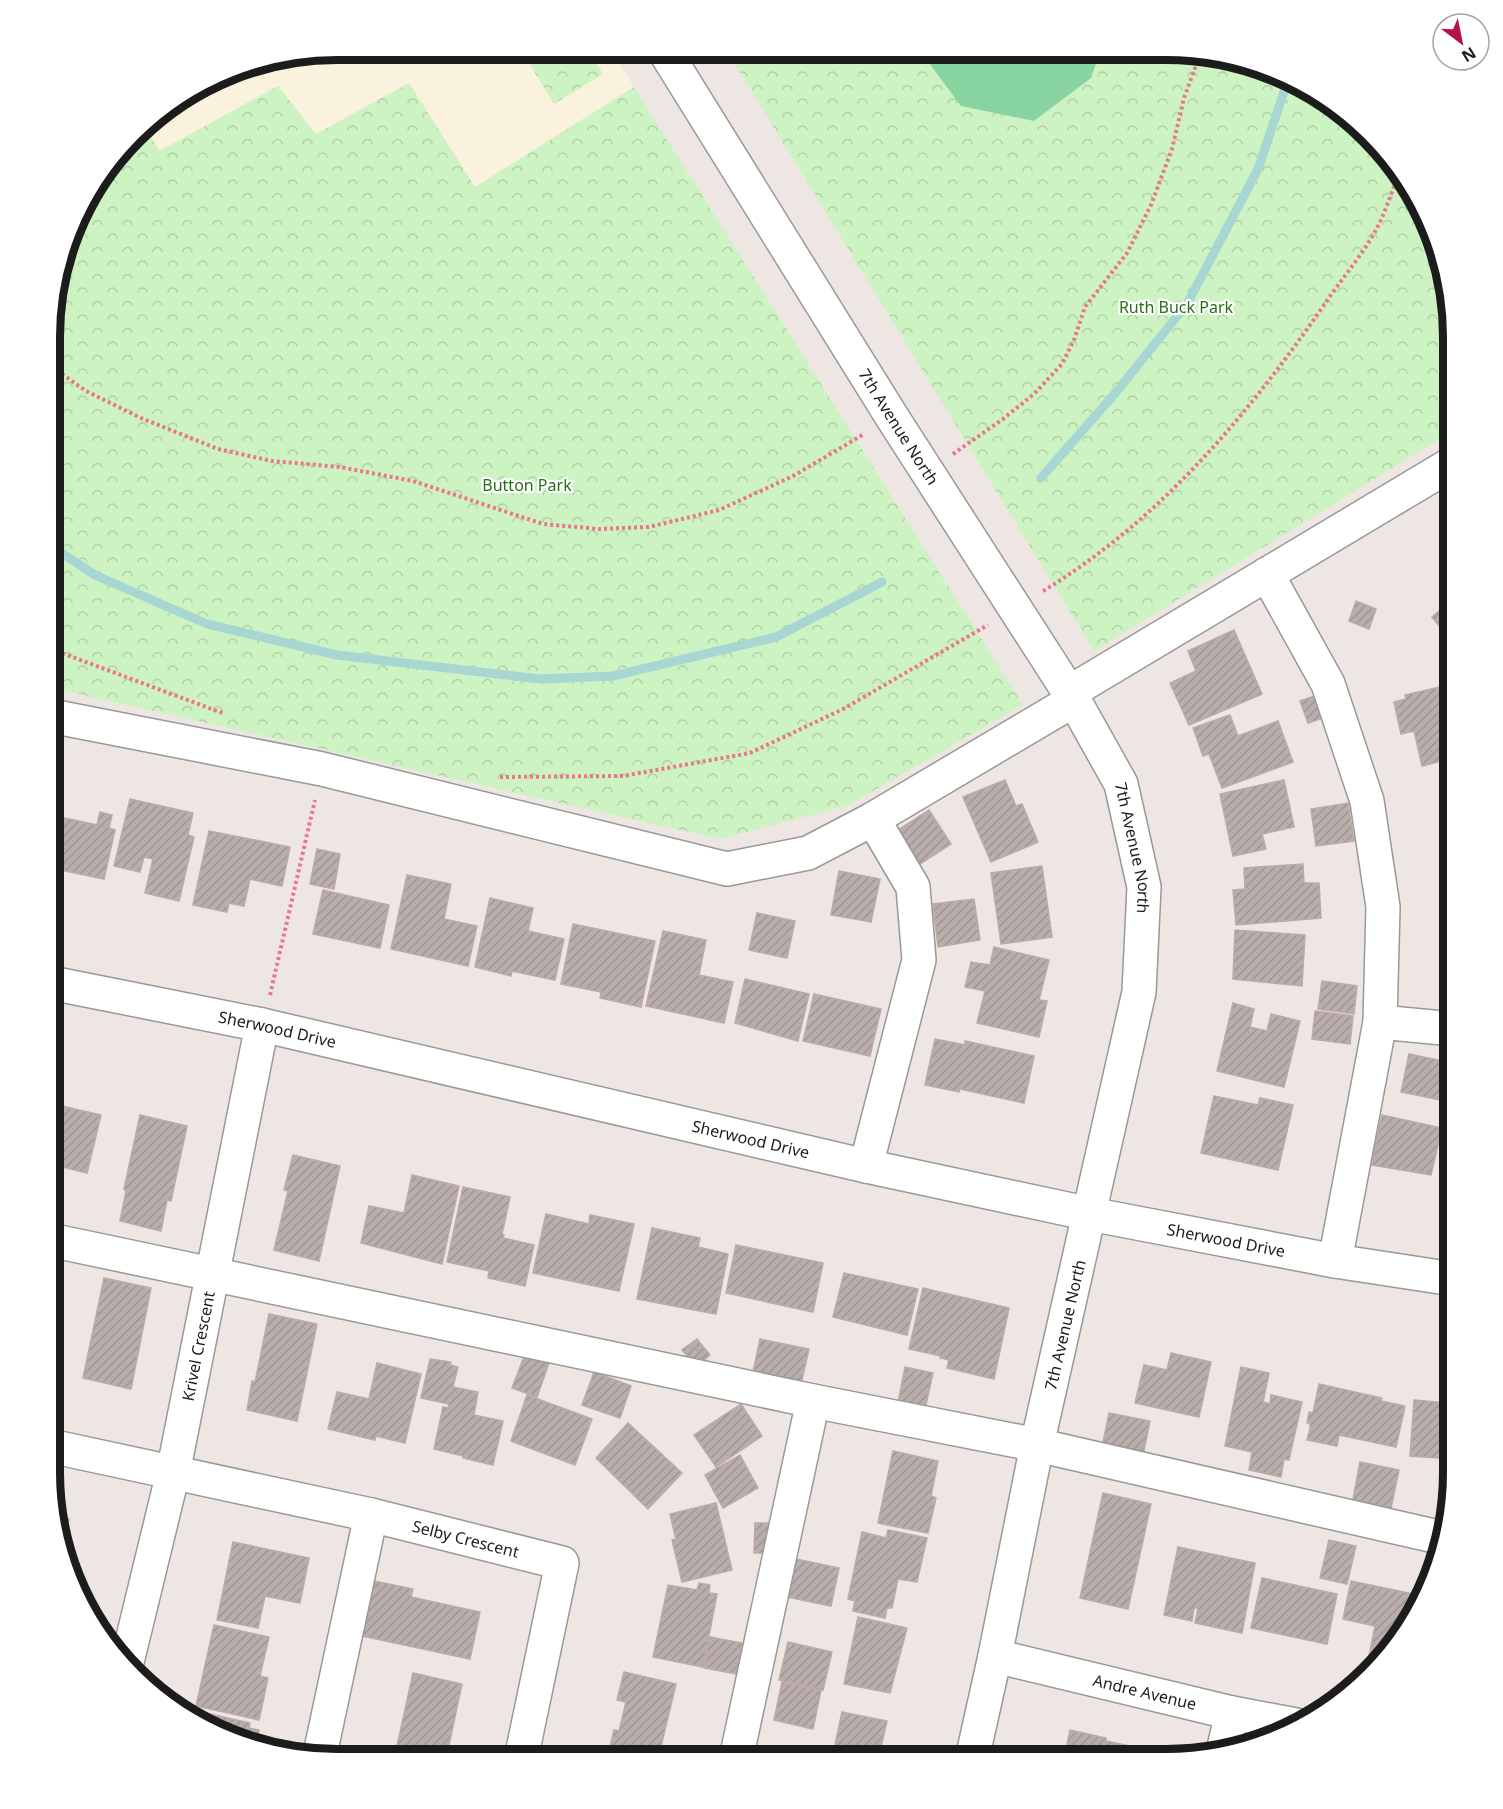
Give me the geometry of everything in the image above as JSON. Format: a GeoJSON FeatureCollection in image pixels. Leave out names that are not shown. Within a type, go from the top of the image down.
{"type":"FeatureCollection","features":[{"type":"Feature","properties":{"kind":"street","name":"7th Avenue North"},"geometry":{"type":"LineString","coordinates":[[670,60],[892,417],[1072,696],[1121,784],[1144,887],[1139,992],[1037,1445],[974,1749]]}},
{"type":"Feature","properties":{"kind":"street"},"geometry":{"type":"LineString","coordinates":[[60,718],[322,770],[727,869],[808,852],[873,819],[1267,574],[1443,469]]}},
{"type":"Feature","properties":{"kind":"street"},"geometry":{"type":"LineString","coordinates":[[1267,574],[1328,684],[1367,801],[1383,907],[1380,1022],[1335,1260]]}},
{"type":"Feature","properties":{"kind":"street"},"geometry":{"type":"LineString","coordinates":[[866,1166],[919,960],[913,887],[873,819]]}},
{"type":"Feature","properties":{"kind":"street","name":"Sherwood Drive"},"geometry":{"type":"LineString","coordinates":[[60,985],[262,1025],[866,1166],[1090,1214],[1335,1260],[1443,1277]]}},
{"type":"Feature","properties":{"kind":"street"},"geometry":{"type":"LineString","coordinates":[[1380,1022],[1443,1028]]}},
{"type":"Feature","properties":{"kind":"street","name":"Krivel Crescent"},"geometry":{"type":"LineString","coordinates":[[129,1655],[173,1473],[262,1025]]}},
{"type":"Feature","properties":{"kind":"street"},"geometry":{"type":"LineString","coordinates":[[60,1242],[813,1401],[1037,1445],[1435,1537]]}},
{"type":"Feature","properties":{"kind":"street"},"geometry":{"type":"LineString","coordinates":[[738,1749],[813,1401]]}},
{"type":"Feature","properties":{"kind":"street","name":"Selby Crescent"},"geometry":{"type":"LineString","coordinates":[[60,1448],[371,1515],[562,1563],[523,1749]]}},
{"type":"Feature","properties":{"kind":"street"},"geometry":{"type":"LineString","coordinates":[[321,1748],[371,1515]]}},
{"type":"Feature","properties":{"kind":"street","name":"Andre Avenue"},"geometry":{"type":"LineString","coordinates":[[995,1656],[1232,1713],[1283,1723]]}},
{"type":"Feature","properties":{"kind":"street"},"geometry":{"type":"LineString","coordinates":[[1225,1743],[1232,1713]]}},
{"type":"Feature","properties":{"kind":"path"},"geometry":{"type":"LineString","coordinates":[[928,472],[1004,419],[1034,394],[1062,364],[1074,340],[1085,307],[1127,253],[1151,205],[1172,149],[1184,98],[1198,62]]}},
{"type":"Feature","properties":{"kind":"path"},"geometry":{"type":"LineString","coordinates":[[493,777],[623,776],[750,753],[843,709],[957,645],[1071,574],[1117,540],[1170,493],[1255,400],[1376,231],[1396,183]]}},
{"type":"Feature","properties":{"kind":"path"},"geometry":{"type":"LineString","coordinates":[[60,373],[86,391],[132,414],[218,449],[272,461],[340,467],[413,481],[543,524],[599,529],[649,527],[719,510],[793,476],[892,417]]}},
{"type":"Feature","properties":{"kind":"path"},"geometry":{"type":"LineString","coordinates":[[60,652],[231,717]]}},
{"type":"Feature","properties":{"kind":"path"},"geometry":{"type":"LineString","coordinates":[[262,1025],[322,770]]}},
{"type":"Feature","properties":{"kind":"shaded area"},"geometry":{"type":"Polygon","coordinates":[[[617,60],[634,87],[475,187],[409,83],[315,135],[278,86],[159,151],[148,134],[168,117],[198,97],[231,81],[265,69],[300,62],[617,60]]]}},
{"type":"Feature","properties":{"kind":"green space"},"geometry":{"type":"Polygon","coordinates":[[[527,60],[595,60],[603,74],[554,104],[527,60]]]}},
{"type":"Feature","properties":{"kind":"green space","name":"Ruth Buck Park"},"geometry":{"type":"Polygon","coordinates":[[[733,60],[1166,60],[1220,65],[1272,81],[1305,97],[1335,117],[1374,154],[1406,198],[1422,231],[1434,265],[1441,300],[1443,437],[1094,651],[733,60]]]}},
{"type":"Feature","properties":{"kind":"green space"},"geometry":{"type":"Polygon","coordinates":[[[927,60],[1097,60],[1091,78],[1034,121],[961,106],[927,60]]]}},
{"type":"Feature","properties":{"kind":"green space","name":"Button Park"},"geometry":{"type":"Polygon","coordinates":[[[409,83],[475,187],[634,87],[1023,705],[847,806],[720,839],[60,690],[60,337],[65,283],[81,231],[97,198],[117,168],[148,134],[160,151],[278,86],[316,134],[409,83]]]}},
{"type":"Feature","properties":{"kind":"building"},"geometry":{"type":"Polygon","coordinates":[[[1356,601],[1376,609],[1369,629],[1349,621],[1356,601]]]}},
{"type":"Feature","properties":{"kind":"building"},"geometry":{"type":"Polygon","coordinates":[[[1443,608],[1443,631],[1432,617],[1443,608]]]}},
{"type":"Feature","properties":{"kind":"building"},"geometry":{"type":"Polygon","coordinates":[[[1234,630],[1262,694],[1189,725],[1170,683],[1196,671],[1188,651],[1234,630]]]}},
{"type":"Feature","properties":{"kind":"building"},"geometry":{"type":"Polygon","coordinates":[[[1443,686],[1443,761],[1422,766],[1414,731],[1401,734],[1394,702],[1406,699],[1405,695],[1443,686]]]}},
{"type":"Feature","properties":{"kind":"building"},"geometry":{"type":"Polygon","coordinates":[[[1315,696],[1323,718],[1308,723],[1300,701],[1315,696]]]}},
{"type":"Feature","properties":{"kind":"building"},"geometry":{"type":"Polygon","coordinates":[[[1230,715],[1238,736],[1278,721],[1293,762],[1222,788],[1209,754],[1203,756],[1193,728],[1230,715]]]}},
{"type":"Feature","properties":{"kind":"building"},"geometry":{"type":"Polygon","coordinates":[[[1005,780],[1016,806],[1022,804],[1038,842],[991,862],[963,797],[1005,780]]]}},
{"type":"Feature","properties":{"kind":"building"},"geometry":{"type":"Polygon","coordinates":[[[1284,780],[1294,827],[1262,834],[1266,849],[1233,856],[1220,794],[1284,780]]]}},
{"type":"Feature","properties":{"kind":"building"},"geometry":{"type":"Polygon","coordinates":[[[130,799],[193,813],[188,835],[194,837],[179,901],[145,893],[153,859],[144,857],[140,872],[114,866],[130,799]]]}},
{"type":"Feature","properties":{"kind":"building"},"geometry":{"type":"Polygon","coordinates":[[[1348,803],[1354,841],[1316,846],[1311,809],[1348,803]]]}},
{"type":"Feature","properties":{"kind":"building"},"geometry":{"type":"Polygon","coordinates":[[[929,810],[951,844],[917,866],[895,832],[929,810]]]}},
{"type":"Feature","properties":{"kind":"building"},"geometry":{"type":"Polygon","coordinates":[[[100,812],[112,815],[109,828],[115,830],[104,879],[60,870],[60,817],[97,825],[100,812]]]}},
{"type":"Feature","properties":{"kind":"building"},"geometry":{"type":"Polygon","coordinates":[[[209,831],[290,847],[282,886],[250,879],[244,906],[229,903],[227,912],[193,905],[209,831]]]}},
{"type":"Feature","properties":{"kind":"building"},"geometry":{"type":"Polygon","coordinates":[[[317,849],[340,854],[334,889],[310,884],[317,849]]]}},
{"type":"Feature","properties":{"kind":"building"},"geometry":{"type":"Polygon","coordinates":[[[1303,864],[1304,883],[1319,883],[1321,918],[1236,925],[1233,890],[1245,889],[1244,868],[1303,864]]]}},
{"type":"Feature","properties":{"kind":"building"},"geometry":{"type":"Polygon","coordinates":[[[1042,866],[1052,937],[1001,944],[991,873],[1042,866]]]}},
{"type":"Feature","properties":{"kind":"building"},"geometry":{"type":"Polygon","coordinates":[[[839,871],[880,879],[871,922],[831,915],[839,871]]]}},
{"type":"Feature","properties":{"kind":"building"},"geometry":{"type":"Polygon","coordinates":[[[407,875],[451,884],[444,919],[477,926],[468,966],[391,949],[407,875]]]}},
{"type":"Feature","properties":{"kind":"building"},"geometry":{"type":"Polygon","coordinates":[[[323,890],[389,905],[380,948],[313,934],[323,890]]]}},
{"type":"Feature","properties":{"kind":"building"},"geometry":{"type":"Polygon","coordinates":[[[490,898],[533,908],[528,931],[564,939],[555,980],[512,971],[511,976],[475,967],[490,898]]]}},
{"type":"Feature","properties":{"kind":"building"},"geometry":{"type":"Polygon","coordinates":[[[974,899],[980,940],[938,947],[933,904],[974,899]]]}},
{"type":"Feature","properties":{"kind":"building"},"geometry":{"type":"Polygon","coordinates":[[[757,913],[795,921],[787,958],[749,950],[757,913]]]}},
{"type":"Feature","properties":{"kind":"building"},"geometry":{"type":"Polygon","coordinates":[[[573,924],[655,941],[641,1007],[600,998],[601,992],[561,984],[573,924]]]}},
{"type":"Feature","properties":{"kind":"building"},"geometry":{"type":"Polygon","coordinates":[[[1235,930],[1305,935],[1302,986],[1233,979],[1235,930]]]}},
{"type":"Feature","properties":{"kind":"building"},"geometry":{"type":"Polygon","coordinates":[[[663,931],[706,940],[699,975],[733,982],[724,1023],[646,1006],[663,931]]]}},
{"type":"Feature","properties":{"kind":"building"},"geometry":{"type":"Polygon","coordinates":[[[994,947],[1049,960],[1039,1000],[1047,1001],[1039,1037],[977,1023],[985,991],[965,987],[971,962],[990,965],[994,947]]]}},
{"type":"Feature","properties":{"kind":"building"},"geometry":{"type":"Polygon","coordinates":[[[745,979],[809,994],[798,1041],[735,1023],[745,979]]]}},
{"type":"Feature","properties":{"kind":"building"},"geometry":{"type":"Polygon","coordinates":[[[1322,981],[1357,986],[1354,1014],[1318,1009],[1322,981]]]}},
{"type":"Feature","properties":{"kind":"building"},"geometry":{"type":"Polygon","coordinates":[[[814,994],[881,1009],[870,1056],[803,1041],[814,994]]]}},
{"type":"Feature","properties":{"kind":"building"},"geometry":{"type":"Polygon","coordinates":[[[1233,1003],[1254,1009],[1250,1027],[1267,1031],[1271,1014],[1300,1021],[1284,1087],[1217,1071],[1233,1003]]]}},
{"type":"Feature","properties":{"kind":"building"},"geometry":{"type":"Polygon","coordinates":[[[1315,1011],[1353,1016],[1350,1044],[1312,1039],[1315,1011]]]}},
{"type":"Feature","properties":{"kind":"building"},"geometry":{"type":"Polygon","coordinates":[[[935,1039],[965,1045],[965,1041],[1034,1056],[1024,1103],[960,1089],[959,1092],[925,1085],[935,1039]]]}},
{"type":"Feature","properties":{"kind":"building"},"geometry":{"type":"Polygon","coordinates":[[[1409,1054],[1443,1061],[1441,1100],[1401,1092],[1409,1054]]]}},
{"type":"Feature","properties":{"kind":"building"},"geometry":{"type":"Polygon","coordinates":[[[1214,1096],[1258,1105],[1260,1098],[1293,1105],[1278,1170],[1201,1153],[1214,1096]]]}},
{"type":"Feature","properties":{"kind":"building"},"geometry":{"type":"Polygon","coordinates":[[[62,1106],[101,1115],[87,1173],[60,1166],[62,1106]]]}},
{"type":"Feature","properties":{"kind":"building"},"geometry":{"type":"Polygon","coordinates":[[[140,1115],[187,1126],[171,1201],[167,1200],[161,1231],[120,1221],[126,1191],[124,1189],[140,1115]]]}},
{"type":"Feature","properties":{"kind":"building"},"geometry":{"type":"Polygon","coordinates":[[[1382,1115],[1442,1128],[1431,1175],[1371,1165],[1382,1115]]]}},
{"type":"Feature","properties":{"kind":"building"},"geometry":{"type":"Polygon","coordinates":[[[293,1155],[340,1166],[319,1261],[274,1250],[288,1191],[284,1190],[293,1155]]]}},
{"type":"Feature","properties":{"kind":"building"},"geometry":{"type":"Polygon","coordinates":[[[412,1175],[459,1186],[442,1264],[361,1243],[369,1206],[404,1213],[412,1175]]]}},
{"type":"Feature","properties":{"kind":"building"},"geometry":{"type":"Polygon","coordinates":[[[463,1187],[510,1197],[503,1238],[534,1245],[525,1286],[488,1278],[489,1271],[447,1262],[463,1187]]]}},
{"type":"Feature","properties":{"kind":"building"},"geometry":{"type":"Polygon","coordinates":[[[546,1214],[589,1224],[590,1215],[634,1224],[619,1291],[533,1273],[546,1214]]]}},
{"type":"Feature","properties":{"kind":"building"},"geometry":{"type":"Polygon","coordinates":[[[652,1228],[700,1238],[698,1247],[728,1254],[716,1314],[637,1299],[652,1228]]]}},
{"type":"Feature","properties":{"kind":"building"},"geometry":{"type":"Polygon","coordinates":[[[736,1245],[823,1263],[813,1312],[726,1293],[736,1245]]]}},
{"type":"Feature","properties":{"kind":"building"},"geometry":{"type":"Polygon","coordinates":[[[844,1273],[918,1289],[907,1335],[833,1317],[844,1273]]]}},
{"type":"Feature","properties":{"kind":"building"},"geometry":{"type":"Polygon","coordinates":[[[104,1278],[151,1288],[131,1389],[83,1378],[104,1278]]]}},
{"type":"Feature","properties":{"kind":"building"},"geometry":{"type":"Polygon","coordinates":[[[923,1288],[1009,1308],[994,1379],[947,1368],[949,1360],[940,1358],[941,1356],[909,1349],[923,1288]]]}},
{"type":"Feature","properties":{"kind":"building"},"geometry":{"type":"Polygon","coordinates":[[[269,1314],[317,1324],[297,1421],[247,1410],[269,1314]]]}},
{"type":"Feature","properties":{"kind":"building"},"geometry":{"type":"Polygon","coordinates":[[[697,1339],[710,1355],[696,1367],[682,1350],[697,1339]]]}},
{"type":"Feature","properties":{"kind":"building"},"geometry":{"type":"Polygon","coordinates":[[[760,1339],[809,1349],[800,1388],[752,1377],[760,1339]]]}},
{"type":"Feature","properties":{"kind":"building"},"geometry":{"type":"Polygon","coordinates":[[[1171,1353],[1211,1362],[1199,1417],[1135,1403],[1144,1365],[1167,1370],[1171,1353]]]}},
{"type":"Feature","properties":{"kind":"building"},"geometry":{"type":"Polygon","coordinates":[[[525,1354],[549,1363],[537,1397],[512,1388],[525,1354]]]}},
{"type":"Feature","properties":{"kind":"building"},"geometry":{"type":"Polygon","coordinates":[[[430,1359],[451,1362],[450,1365],[458,1367],[453,1387],[478,1392],[474,1415],[503,1421],[493,1465],[434,1449],[443,1407],[448,1408],[449,1404],[421,1398],[430,1359]]]}},
{"type":"Feature","properties":{"kind":"building"},"geometry":{"type":"Polygon","coordinates":[[[377,1363],[421,1374],[405,1443],[376,1436],[375,1440],[328,1429],[337,1392],[369,1399],[377,1363]]]}},
{"type":"Feature","properties":{"kind":"building"},"geometry":{"type":"Polygon","coordinates":[[[905,1367],[933,1373],[925,1409],[898,1403],[905,1367]]]}},
{"type":"Feature","properties":{"kind":"building"},"geometry":{"type":"Polygon","coordinates":[[[1241,1367],[1269,1373],[1263,1402],[1270,1404],[1271,1395],[1302,1402],[1289,1460],[1284,1459],[1281,1477],[1249,1470],[1252,1452],[1225,1446],[1241,1367]]]}},
{"type":"Feature","properties":{"kind":"building"},"geometry":{"type":"Polygon","coordinates":[[[594,1372],[631,1386],[620,1418],[582,1405],[594,1372]]]}},
{"type":"Feature","properties":{"kind":"building"},"geometry":{"type":"Polygon","coordinates":[[[1319,1384],[1382,1398],[1381,1401],[1405,1406],[1396,1447],[1339,1435],[1337,1446],[1307,1440],[1310,1429],[1310,1423],[1307,1423],[1309,1412],[1313,1413],[1319,1384]]]}},
{"type":"Feature","properties":{"kind":"building"},"geometry":{"type":"Polygon","coordinates":[[[527,1395],[592,1419],[575,1465],[511,1441],[527,1395]]]}},
{"type":"Feature","properties":{"kind":"building"},"geometry":{"type":"Polygon","coordinates":[[[1414,1400],[1443,1403],[1443,1458],[1410,1456],[1414,1400]]]}},
{"type":"Feature","properties":{"kind":"building"},"geometry":{"type":"Polygon","coordinates":[[[741,1404],[762,1436],[716,1467],[694,1435],[741,1404]]]}},
{"type":"Feature","properties":{"kind":"building"},"geometry":{"type":"Polygon","coordinates":[[[1109,1413],[1150,1421],[1142,1460],[1101,1452],[1109,1413]]]}},
{"type":"Feature","properties":{"kind":"building"},"geometry":{"type":"Polygon","coordinates":[[[628,1423],[682,1473],[648,1509],[596,1458],[628,1423]]]}},
{"type":"Feature","properties":{"kind":"building"},"geometry":{"type":"Polygon","coordinates":[[[893,1451],[938,1461],[931,1496],[936,1498],[928,1533],[878,1523],[893,1451]]]}},
{"type":"Feature","properties":{"kind":"building"},"geometry":{"type":"Polygon","coordinates":[[[740,1455],[758,1488],[723,1508],[705,1475],[740,1455]]]}},
{"type":"Feature","properties":{"kind":"building"},"geometry":{"type":"Polygon","coordinates":[[[1360,1462],[1399,1470],[1391,1508],[1353,1499],[1360,1462]]]}},
{"type":"Feature","properties":{"kind":"building"},"geometry":{"type":"Polygon","coordinates":[[[1103,1493],[1151,1504],[1128,1609],[1080,1598],[1103,1493]]]}},
{"type":"Feature","properties":{"kind":"building"},"geometry":{"type":"Polygon","coordinates":[[[716,1503],[732,1570],[682,1582],[672,1540],[676,1539],[670,1514],[716,1503]]]}},
{"type":"Feature","properties":{"kind":"building"},"geometry":{"type":"Polygon","coordinates":[[[64,1518],[69,1519],[66,1532],[64,1518]]]}},
{"type":"Feature","properties":{"kind":"building"},"geometry":{"type":"Polygon","coordinates":[[[755,1523],[773,1523],[767,1553],[754,1553],[755,1523]]]}},
{"type":"Feature","properties":{"kind":"building"},"geometry":{"type":"Polygon","coordinates":[[[888,1530],[927,1538],[917,1582],[898,1579],[892,1608],[887,1608],[885,1618],[853,1611],[855,1601],[848,1599],[862,1532],[886,1538],[888,1530]]]}},
{"type":"Feature","properties":{"kind":"building"},"geometry":{"type":"Polygon","coordinates":[[[1329,1540],[1356,1546],[1347,1584],[1320,1578],[1329,1540]]]}},
{"type":"Feature","properties":{"kind":"building"},"geometry":{"type":"Polygon","coordinates":[[[233,1542],[309,1558],[300,1603],[265,1596],[258,1628],[217,1620],[233,1542]]]}},
{"type":"Feature","properties":{"kind":"building"},"geometry":{"type":"Polygon","coordinates":[[[1178,1547],[1255,1563],[1242,1633],[1195,1623],[1198,1608],[1194,1608],[1192,1621],[1164,1615],[1178,1547]]]}},
{"type":"Feature","properties":{"kind":"building"},"geometry":{"type":"Polygon","coordinates":[[[796,1559],[839,1568],[831,1606],[787,1597],[796,1559]]]}},
{"type":"Feature","properties":{"kind":"building"},"geometry":{"type":"Polygon","coordinates":[[[1262,1578],[1337,1594],[1327,1644],[1251,1628],[1262,1578]]]}},
{"type":"Feature","properties":{"kind":"building"},"geometry":{"type":"Polygon","coordinates":[[[374,1581],[413,1589],[411,1597],[480,1612],[470,1659],[362,1636],[374,1581]]]}},
{"type":"Feature","properties":{"kind":"building"},"geometry":{"type":"Polygon","coordinates":[[[1351,1581],[1414,1594],[1386,1641],[1368,1661],[1375,1626],[1343,1619],[1351,1581]]]}},
{"type":"Feature","properties":{"kind":"building"},"geometry":{"type":"Polygon","coordinates":[[[699,1583],[710,1585],[709,1593],[717,1594],[703,1667],[653,1657],[668,1585],[697,1590],[699,1583]]]}},
{"type":"Feature","properties":{"kind":"building"},"geometry":{"type":"Polygon","coordinates":[[[858,1617],[907,1628],[890,1693],[844,1684],[858,1617]]]}},
{"type":"Feature","properties":{"kind":"building"},"geometry":{"type":"Polygon","coordinates":[[[214,1625],[269,1637],[260,1676],[268,1678],[259,1720],[196,1706],[214,1625]]]}},
{"type":"Feature","properties":{"kind":"building"},"geometry":{"type":"Polygon","coordinates":[[[710,1637],[742,1643],[736,1674],[704,1668],[710,1637]]]}},
{"type":"Feature","properties":{"kind":"building"},"geometry":{"type":"Polygon","coordinates":[[[788,1642],[832,1652],[823,1690],[779,1680],[788,1642]]]}},
{"type":"Feature","properties":{"kind":"building"},"geometry":{"type":"Polygon","coordinates":[[[624,1672],[676,1684],[660,1749],[609,1749],[614,1730],[619,1731],[626,1702],[617,1700],[624,1672]]]}},
{"type":"Feature","properties":{"kind":"building"},"geometry":{"type":"Polygon","coordinates":[[[413,1673],[462,1684],[448,1749],[396,1749],[413,1673]]]}},
{"type":"Feature","properties":{"kind":"building"},"geometry":{"type":"Polygon","coordinates":[[[782,1682],[821,1690],[813,1729],[774,1720],[782,1682]]]}},
{"type":"Feature","properties":{"kind":"building"},"geometry":{"type":"Polygon","coordinates":[[[842,1712],[887,1721],[881,1749],[834,1749],[842,1712]]]}},
{"type":"Feature","properties":{"kind":"building"},"geometry":{"type":"Polygon","coordinates":[[[206,1713],[250,1723],[249,1728],[259,1730],[258,1737],[231,1728],[205,1716],[206,1713]]]}},
{"type":"Feature","properties":{"kind":"building"},"geometry":{"type":"Polygon","coordinates":[[[1070,1730],[1145,1749],[1066,1749],[1070,1730]]]}},
{"type":"Feature","properties":{"kind":"waterway"},"geometry":{"type":"LineString","coordinates":[[1041,478],[1117,391],[1187,304],[1258,169],[1286,87]]}},
{"type":"Feature","properties":{"kind":"waterway"},"geometry":{"type":"LineString","coordinates":[[60,552],[95,575],[207,624],[337,655],[540,679],[613,676],[776,637],[882,582]]}}]}
